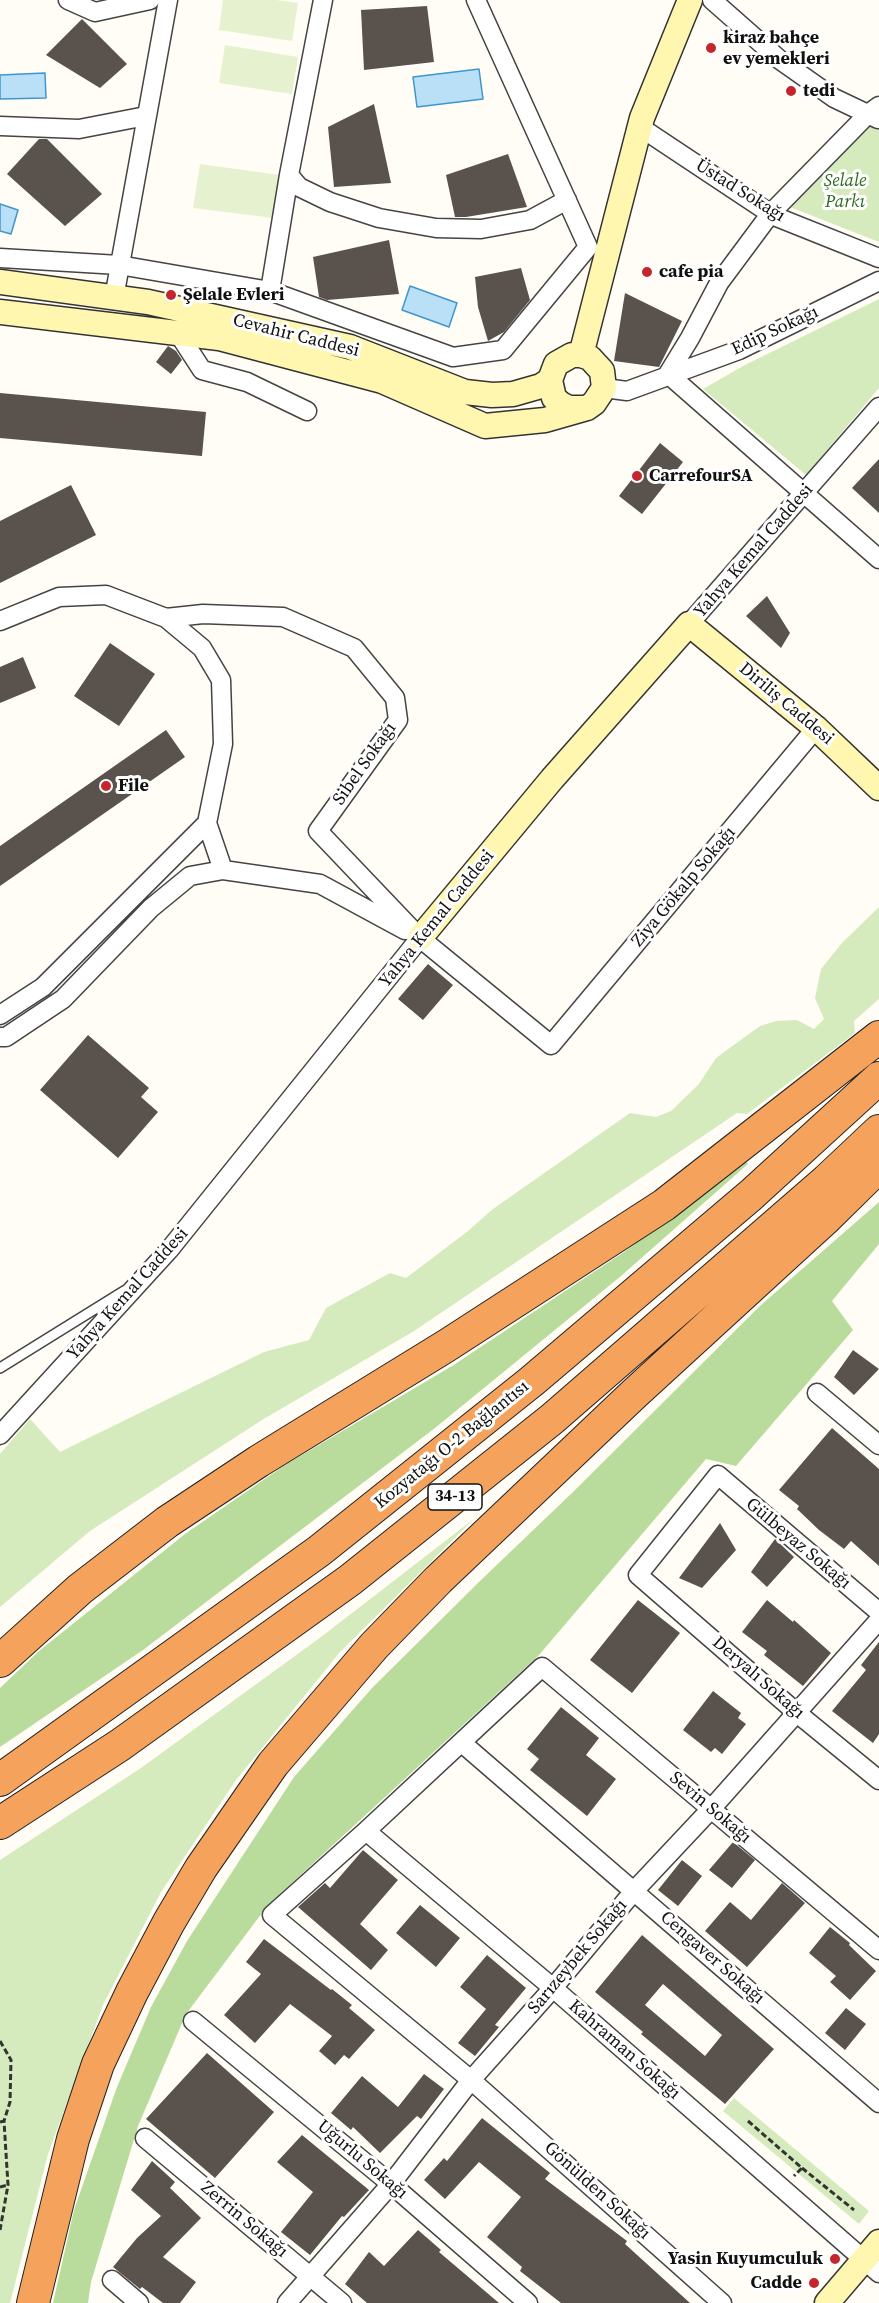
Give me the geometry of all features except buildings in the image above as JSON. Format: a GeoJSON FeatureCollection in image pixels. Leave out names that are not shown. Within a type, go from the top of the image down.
{"type":"FeatureCollection","features":[{"type":"Feature","properties":{"kind":"highway"},"geometry":{"type":"LineString","coordinates":[[0,1661],[80,1589],[166,1522],[259,1461],[446,1346],[664,1204],[879,1037]]}},
{"type":"Feature","properties":{"kind":"highway","name":"Kozyatağı O-2 Bağlantısı"},"geometry":{"type":"LineString","coordinates":[[0,1780],[320,1551],[532,1381],[751,1196],[879,1078]]}},
{"type":"Feature","properties":{"kind":"highway","name":"34-13"},"geometry":{"type":"LineString","coordinates":[[0,1822],[120,1745],[350,1580],[552,1419],[827,1180],[879,1131]]}},
{"type":"Feature","properties":{"kind":"highway"},"geometry":{"type":"LineString","coordinates":[[33,2303],[73,2139],[98,2064],[132,1992],[201,1868],[273,1764],[374,1646],[438,1580],[879,1166]]}},
{"type":"Feature","properties":{"kind":"highway"},"geometry":{"type":"LineString","coordinates":[[0,1772],[67,1732]]}},
{"type":"Feature","properties":{"kind":"street"},"geometry":{"type":"LineString","coordinates":[[68,0],[95,12],[150,0]]}},
{"type":"Feature","properties":{"kind":"street"},"geometry":{"type":"LineString","coordinates":[[114,297],[168,0]]}},
{"type":"Feature","properties":{"kind":"street"},"geometry":{"type":"LineString","coordinates":[[270,291],[289,175],[323,0]]}},
{"type":"Feature","properties":{"kind":"street"},"geometry":{"type":"LineString","coordinates":[[0,258],[119,265],[270,291],[453,357],[503,350],[588,247],[476,0]]}},
{"type":"Feature","properties":{"kind":"street"},"geometry":{"type":"LineString","coordinates":[[581,355],[640,127],[690,0]]}},
{"type":"Feature","properties":{"kind":"street"},"geometry":{"type":"LineString","coordinates":[[712,0],[780,60],[834,98],[875,114],[771,213],[719,283],[668,374],[879,559]]}},
{"type":"Feature","properties":{"kind":"street"},"geometry":{"type":"LineString","coordinates":[[0,126],[79,129],[146,116]]}},
{"type":"Feature","properties":{"kind":"street","name":"Üstad Sokağı"},"geometry":{"type":"LineString","coordinates":[[640,127],[771,213],[879,258]]}},
{"type":"Feature","properties":{"kind":"street"},"geometry":{"type":"LineString","coordinates":[[289,175],[299,187],[330,202],[380,218],[436,228],[481,229],[530,219],[567,200]]}},
{"type":"Feature","properties":{"kind":"street","name":"Edip Sokağı"},"geometry":{"type":"LineString","coordinates":[[604,388],[627,391],[668,374],[739,350],[879,281]]}},
{"type":"Feature","properties":{"kind":"street","name":"Cevahir Caddesi"},"geometry":{"type":"LineString","coordinates":[[0,282],[148,302],[350,347],[465,392],[513,393],[541,386],[550,380]]}},
{"type":"Feature","properties":{"kind":"street","name":"Cevahir Caddesi"},"geometry":{"type":"LineString","coordinates":[[0,312],[219,338],[382,381],[485,426],[545,420],[587,408]]}},
{"type":"Feature","properties":{"kind":"street"},"geometry":{"type":"LineString","coordinates":[[178,333],[202,370],[247,382],[307,411]]}},
{"type":"Feature","properties":{"kind":"street"},"geometry":{"type":"LineString","coordinates":[[572,355],[581,355],[597,363],[602,371],[604,388],[594,403],[578,410],[561,404],[554,398],[550,380],[556,364],[572,355]]}},
{"type":"Feature","properties":{"kind":"street","name":"Yahya Kemal Caddesi"},"geometry":{"type":"LineString","coordinates":[[0,1435],[177,1241],[420,938],[552,779],[879,407]]}},
{"type":"Feature","properties":{"kind":"street"},"geometry":{"type":"LineString","coordinates":[[0,621],[59,597],[106,595],[166,618],[202,648],[221,680],[223,744],[207,823],[223,870]]}},
{"type":"Feature","properties":{"kind":"street","name":"Sibel Sokağı"},"geometry":{"type":"LineString","coordinates":[[166,618],[203,614],[283,617],[354,648],[395,698],[398,720],[318,831],[420,938]]}},
{"type":"Feature","properties":{"kind":"street","name":"Diriliş Caddesi"},"geometry":{"type":"LineString","coordinates":[[689,624],[816,728],[879,788]]}},
{"type":"Feature","properties":{"kind":"street","name":"Ziya Gökalp Sokağı"},"geometry":{"type":"LineString","coordinates":[[420,938],[551,1045],[816,728]]}},
{"type":"Feature","properties":{"kind":"street"},"geometry":{"type":"LineString","coordinates":[[0,1015],[43,987],[207,823]]}},
{"type":"Feature","properties":{"kind":"street"},"geometry":{"type":"LineString","coordinates":[[0,1037],[6,1037],[63,999],[151,909],[190,876],[223,870],[320,884],[420,938]]}},
{"type":"Feature","properties":{"kind":"street"},"geometry":{"type":"LineString","coordinates":[[817,1393],[879,1445]]}},
{"type":"Feature","properties":{"kind":"street","name":"Gülbeyaz Sokağı"},"geometry":{"type":"LineString","coordinates":[[638,1575],[718,1475],[879,1612]]}},
{"type":"Feature","properties":{"kind":"street","name":"Deryalı Sokağı"},"geometry":{"type":"LineString","coordinates":[[638,1575],[797,1713],[879,1780]]}},
{"type":"Feature","properties":{"kind":"street","name":"Sarızeybek Sokağı"},"geometry":{"type":"LineString","coordinates":[[287,2303],[391,2184],[471,2080],[553,1988],[634,1891],[711,1809],[879,1620]]}},
{"type":"Feature","properties":{"kind":"street","name":"Sevin Sokağı"},"geometry":{"type":"LineString","coordinates":[[462,1743],[542,1667],[879,1950]]}},
{"type":"Feature","properties":{"kind":"street"},"geometry":{"type":"LineString","coordinates":[[366,1831],[462,1743]]}},
{"type":"Feature","properties":{"kind":"street","name":"Cengaver Sokağı"},"geometry":{"type":"LineString","coordinates":[[462,1743],[879,2103]]}},
{"type":"Feature","properties":{"kind":"street","name":"Kahraman Sokağı"},"geometry":{"type":"LineString","coordinates":[[366,1831],[553,1988],[783,2189],[874,2258]]}},
{"type":"Feature","properties":{"kind":"street","name":"Gönülden Sokağı"},"geometry":{"type":"LineString","coordinates":[[366,1831],[272,1915],[471,2080],[722,2303]]}},
{"type":"Feature","properties":{"kind":"street","name":"Uğurlu Sokağı"},"geometry":{"type":"LineString","coordinates":[[193,2021],[391,2184],[528,2303]]}},
{"type":"Feature","properties":{"kind":"street","name":"Zerrin Sokağı"},"geometry":{"type":"LineString","coordinates":[[145,2138],[342,2303]]}},
{"type":"Feature","properties":{"kind":"street"},"geometry":{"type":"LineString","coordinates":[[827,2303],[874,2258]]}},
{"type":"Feature","properties":{"kind":"street"},"geometry":{"type":"LineString","coordinates":[[112,2280],[139,2303]]}},
{"type":"Feature","properties":{"kind":"lane"},"geometry":{"type":"LineString","coordinates":[[0,1368],[141,1280]]}},
{"type":"Feature","properties":{"kind":"path"},"geometry":{"type":"LineString","coordinates":[[0,2041],[11,2060],[10,2102],[2,2122],[8,2185],[0,2230]]}},
{"type":"Feature","properties":{"kind":"path"},"geometry":{"type":"LineString","coordinates":[[748,2121],[854,2210]]}},
{"type":"Feature","properties":{"kind":"path"},"geometry":{"type":"LineString","coordinates":[[783,2189],[802,2168]]}},
{"type":"Feature","properties":{"kind":"path"},"geometry":{"type":"LineString","coordinates":[[0,2187],[8,2185]]}},
{"type":"Feature","properties":{"kind":"green space"},"geometry":{"type":"Polygon","coordinates":[[[223,0],[276,0],[298,3],[292,41],[219,30],[223,0]]]}},
{"type":"Feature","properties":{"kind":"green space"},"geometry":{"type":"Polygon","coordinates":[[[225,45],[298,57],[292,94],[219,83],[225,45]]]}},
{"type":"Feature","properties":{"kind":"green space","name":"Şelale Parkı"},"geometry":{"type":"Polygon","coordinates":[[[864,119],[879,124],[879,242],[785,205],[864,119]]]}},
{"type":"Feature","properties":{"kind":"green space"},"geometry":{"type":"Polygon","coordinates":[[[200,164],[279,175],[273,218],[193,208],[200,164]]]}},
{"type":"Feature","properties":{"kind":"green space"},"geometry":{"type":"Polygon","coordinates":[[[879,299],[879,388],[806,475],[703,389],[745,365],[879,299]]]}},
{"type":"Feature","properties":{"kind":"green space"},"geometry":{"type":"Polygon","coordinates":[[[879,907],[879,999],[854,1021],[855,1033],[747,1114],[737,1113],[414,1331],[262,1420],[90,1531],[0,1607],[0,1454],[30,1419],[60,1452],[264,1352],[309,1340],[326,1308],[390,1273],[406,1278],[493,1209],[630,1113],[656,1117],[671,1111],[699,1084],[716,1058],[760,1026],[776,1021],[797,1020],[814,1029],[824,1019],[815,998],[821,969],[842,943],[879,907]]]}},
{"type":"Feature","properties":{"kind":"green space"},"geometry":{"type":"Polygon","coordinates":[[[746,1161],[748,1164],[621,1276],[435,1428],[143,1650],[0,1747],[0,1688],[39,1651],[185,1534],[285,1465],[452,1366],[624,1252],[746,1161]]]}},
{"type":"Feature","properties":{"kind":"green space"},"geometry":{"type":"Polygon","coordinates":[[[879,1202],[879,1244],[832,1301],[853,1330],[736,1466],[706,1459],[539,1655],[268,1905],[186,2014],[138,2126],[91,2282],[88,2303],[53,2303],[74,2210],[117,2087],[151,2007],[187,1941],[294,1777],[372,1688],[481,1580],[761,1305],[879,1202]]]}},
{"type":"Feature","properties":{"kind":"green space"},"geometry":{"type":"Polygon","coordinates":[[[475,1518],[340,1652],[236,1780],[161,1892],[103,2005],[48,2154],[10,2303],[0,2303],[0,1860],[141,1768],[321,1637],[475,1518]]]}},
{"type":"Feature","properties":{"kind":"green space"},"geometry":{"type":"Polygon","coordinates":[[[734,2098],[869,2211],[859,2224],[723,2111],[734,2098]]]}},
{"type":"Feature","properties":{"kind":"water"},"geometry":{"type":"Polygon","coordinates":[[[479,69],[483,99],[417,107],[413,77],[479,69]]]}},
{"type":"Feature","properties":{"kind":"water"},"geometry":{"type":"Polygon","coordinates":[[[45,73],[46,98],[0,99],[0,75],[45,73]]]}},
{"type":"Feature","properties":{"kind":"water"},"geometry":{"type":"Polygon","coordinates":[[[0,204],[18,210],[11,234],[0,231],[0,204]]]}},
{"type":"Feature","properties":{"kind":"water"},"geometry":{"type":"Polygon","coordinates":[[[410,286],[457,303],[449,327],[402,310],[410,286]]]}},
{"type":"Feature","properties":{"kind":"place","name":"kiraz bahçe ev yemekleri"},"geometry":{"type":"Point","coordinates":[711,48]}},
{"type":"Feature","properties":{"kind":"place","name":"tedi"},"geometry":{"type":"Point","coordinates":[791,91]}},
{"type":"Feature","properties":{"kind":"place","name":"cafe pia"},"geometry":{"type":"Point","coordinates":[647,272]}},
{"type":"Feature","properties":{"kind":"place","name":"Şelale Evleri"},"geometry":{"type":"Point","coordinates":[171,295]}},
{"type":"Feature","properties":{"kind":"place","name":"CarrefourSA"},"geometry":{"type":"Point","coordinates":[637,476]}},
{"type":"Feature","properties":{"kind":"place","name":"File"},"geometry":{"type":"Point","coordinates":[106,786]}},
{"type":"Feature","properties":{"kind":"place","name":"Yasin Kuyumculuk"},"geometry":{"type":"Point","coordinates":[835,2259]}},
{"type":"Feature","properties":{"kind":"place","name":"Cadde"},"geometry":{"type":"Point","coordinates":[814,2283]}}]}
